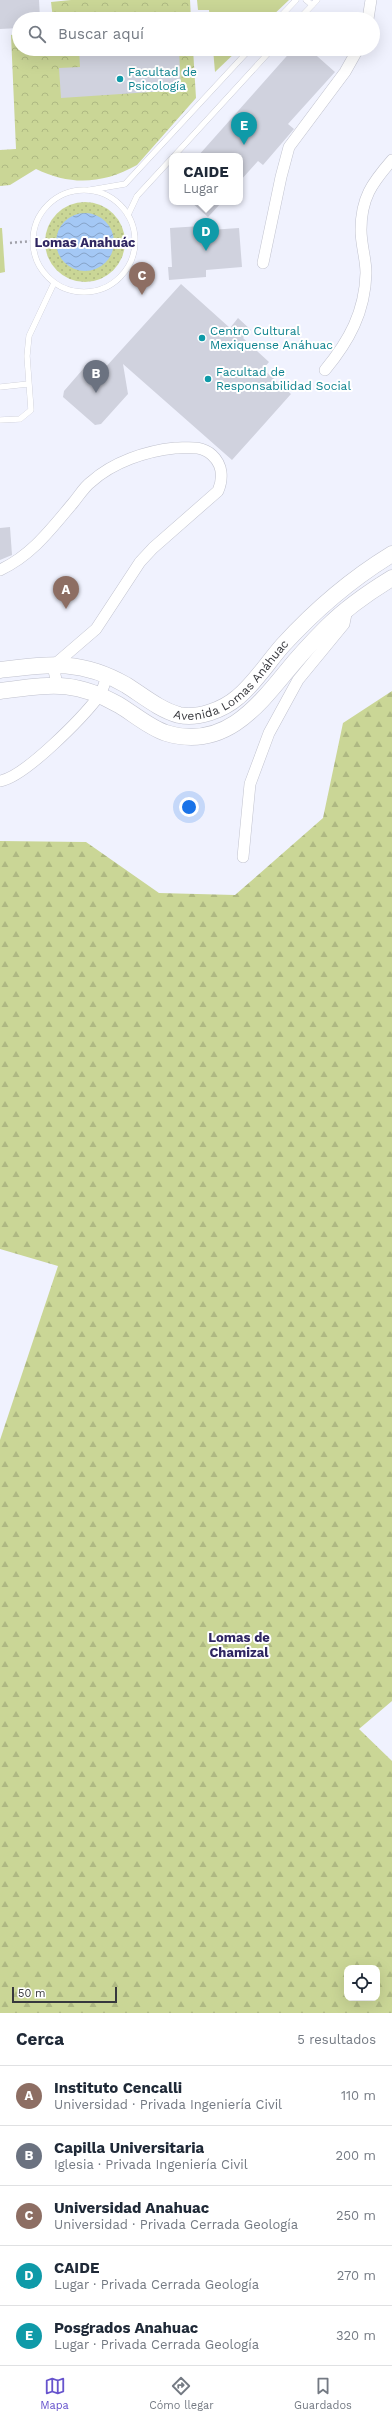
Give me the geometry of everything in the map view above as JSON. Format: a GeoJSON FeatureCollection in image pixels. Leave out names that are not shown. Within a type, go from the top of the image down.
{"type":"FeatureCollection","features":[{"type":"Feature","properties":{"kind":"main road","name":"Avenida Lomas Anáhuac"},"geometry":{"type":"LineString","coordinates":[[0,670],[73,665],[107,676],[176,714],[199,715],[220,708],[245,690],[272,657],[318,610],[342,589],[392,554]]}},
{"type":"Feature","properties":{"kind":"main road","name":"Avenida Lomas Anáhuac"},"geometry":{"type":"LineString","coordinates":[[0,691],[57,684],[78,688],[100,695],[164,732],[188,737],[215,732],[250,714],[313,642],[347,609],[392,578]]}},
{"type":"Feature","properties":{"kind":"street"},"geometry":{"type":"LineString","coordinates":[[369,12],[371,0]]}},
{"type":"Feature","properties":{"kind":"street"},"geometry":{"type":"LineString","coordinates":[[263,263],[280,177],[289,147],[345,72],[354,56]]}},
{"type":"Feature","properties":{"kind":"street"},"geometry":{"type":"LineString","coordinates":[[325,370],[340,352],[354,330],[361,306],[366,274],[361,230],[363,208],[369,188],[392,160]]}},
{"type":"Feature","properties":{"kind":"street"},"geometry":{"type":"LineString","coordinates":[[0,570],[23,558],[37,546],[90,482],[108,469],[136,456],[162,449],[203,449],[215,457],[219,464],[221,478],[218,492],[153,548],[140,562],[96,629],[53,666],[57,684]]}},
{"type":"Feature","properties":{"kind":"street"},"geometry":{"type":"LineString","coordinates":[[243,857],[250,784],[269,733],[298,680],[344,624],[347,609]]}},
{"type":"Feature","properties":{"kind":"street"},"geometry":{"type":"LineString","coordinates":[[0,781],[7,780],[41,757],[100,695],[107,676]]}},
{"type":"Feature","properties":{"kind":"lane"},"geometry":{"type":"LineString","coordinates":[[285,12],[296,0]]}},
{"type":"Feature","properties":{"kind":"lane"},"geometry":{"type":"LineString","coordinates":[[306,0],[312,5]]}},
{"type":"Feature","properties":{"kind":"lane"},"geometry":{"type":"LineString","coordinates":[[306,12],[317,0]]}},
{"type":"Feature","properties":{"kind":"lane"},"geometry":{"type":"LineString","coordinates":[[86,190],[102,194],[112,199],[128,215],[134,231],[135,249],[130,265],[119,279],[104,289],[87,293],[70,291],[54,284],[42,272],[34,257],[32,241],[36,221],[48,204],[59,196],[72,191],[125,184],[244,56]]}},
{"type":"Feature","properties":{"kind":"lane"},"geometry":{"type":"LineString","coordinates":[[177,153],[266,56]]}},
{"type":"Feature","properties":{"kind":"lane"},"geometry":{"type":"LineString","coordinates":[[128,215],[137,196],[169,161]]}},
{"type":"Feature","properties":{"kind":"lane"},"geometry":{"type":"LineString","coordinates":[[0,420],[20,419],[27,415],[31,410],[27,356],[29,336],[54,284]]}},
{"type":"Feature","properties":{"kind":"lane"},"geometry":{"type":"LineString","coordinates":[[0,387],[28,384]]}},
{"type":"Feature","properties":{"kind":"path"},"geometry":{"type":"LineString","coordinates":[[10,243],[32,241]]}},
{"type":"Feature","properties":{"kind":"green space"},"geometry":{"type":"Polygon","coordinates":[[[71,0],[190,0],[191,12],[52,12],[51,2],[71,0]]]}},
{"type":"Feature","properties":{"kind":"green space"},"geometry":{"type":"Polygon","coordinates":[[[197,0],[289,0],[276,12],[209,12],[209,10],[198,10],[197,0]]]}},
{"type":"Feature","properties":{"kind":"green space"},"geometry":{"type":"Polygon","coordinates":[[[11,35],[12,56],[193,56],[196,98],[137,165],[124,171],[99,179],[74,180],[62,178],[36,169],[10,185],[0,186],[0,150],[16,149],[11,35]]]}},
{"type":"Feature","properties":{"kind":"green space"},"geometry":{"type":"Polygon","coordinates":[[[214,56],[232,56],[215,72],[214,56]]]}},
{"type":"Feature","properties":{"kind":"green space"},"geometry":{"type":"Polygon","coordinates":[[[85,202],[100,205],[113,214],[122,227],[125,242],[122,257],[113,270],[100,279],[85,282],[70,279],[57,270],[48,257],[45,242],[48,227],[57,214],[70,205],[85,202]]]}},
{"type":"Feature","properties":{"kind":"green space"},"geometry":{"type":"Polygon","coordinates":[[[0,228],[2,228],[5,272],[0,273],[0,228]]]}},
{"type":"Feature","properties":{"kind":"green space"},"geometry":{"type":"Polygon","coordinates":[[[392,691],[392,1701],[359,1729],[392,1761],[392,2013],[0,2013],[0,1440],[58,1266],[0,1249],[0,841],[86,842],[159,893],[235,895],[323,818],[343,723],[392,691]]]}},
{"type":"Feature","properties":{"kind":"water"},"geometry":{"type":"Polygon","coordinates":[[[79,213],[91,213],[106,221],[114,236],[114,248],[106,263],[91,271],[79,271],[64,263],[56,248],[56,236],[64,221],[79,213]]]}},
{"type":"Feature","properties":{"kind":"building"},"geometry":{"type":"Polygon","coordinates":[[[0,0],[39,0],[40,12],[12,12],[12,28],[0,29],[0,0]]]}},
{"type":"Feature","properties":{"kind":"building","name":"Facultad de Psicología"},"geometry":{"type":"Polygon","coordinates":[[[79,56],[179,56],[181,90],[61,98],[59,68],[80,67],[79,56]]]}},
{"type":"Feature","properties":{"kind":"building"},"geometry":{"type":"Polygon","coordinates":[[[287,56],[317,56],[335,72],[288,124],[294,129],[263,165],[258,161],[243,178],[243,153],[201,153],[287,56]]]}},
{"type":"Feature","properties":{"kind":"building"},"geometry":{"type":"Polygon","coordinates":[[[194,205],[219,205],[208,217],[194,205]]]}},
{"type":"Feature","properties":{"kind":"building"},"geometry":{"type":"Polygon","coordinates":[[[201,226],[195,231],[239,228],[242,267],[206,270],[206,277],[169,280],[168,267],[172,267],[170,228],[201,226]]]}},
{"type":"Feature","properties":{"kind":"building","name":"Facultad de Responsabilidad Social"},"geometry":{"type":"Polygon","coordinates":[[[181,284],[230,328],[238,318],[251,330],[243,338],[269,362],[263,369],[291,394],[232,460],[123,364],[128,394],[101,424],[95,425],[63,397],[64,391],[90,361],[94,361],[104,369],[181,284]]]}},
{"type":"Feature","properties":{"kind":"building"},"geometry":{"type":"Polygon","coordinates":[[[10,527],[12,555],[0,560],[0,528],[10,527]]]}},
{"type":"Feature","properties":{"kind":"place","name":"Facultad de Psicología"},"geometry":{"type":"Point","coordinates":[120,79]}},
{"type":"Feature","properties":{"kind":"place","name":"Posgrados Anahuac"},"geometry":{"type":"Point","coordinates":[244,145]}},
{"type":"Feature","properties":{"kind":"place","name":"CAIDE"},"geometry":{"type":"Point","coordinates":[206,251]}},
{"type":"Feature","properties":{"kind":"place","name":"Universidad Anahuac"},"geometry":{"type":"Point","coordinates":[142,295]}},
{"type":"Feature","properties":{"kind":"place","name":"Centro Cultural Mexiquense Anáhuac"},"geometry":{"type":"Point","coordinates":[202,338]}},
{"type":"Feature","properties":{"kind":"place","name":"Facultad de Responsabilidad Social"},"geometry":{"type":"Point","coordinates":[208,379]}},
{"type":"Feature","properties":{"kind":"place","name":"Capilla Universitaria"},"geometry":{"type":"Point","coordinates":[96,393]}},
{"type":"Feature","properties":{"kind":"place","name":"Instituto Cencalli"},"geometry":{"type":"Point","coordinates":[66,609]}},
{"type":"Feature","properties":{"kind":"district","name":"Lomas Anahuác"},"geometry":{"type":"Point","coordinates":[85,242]}},
{"type":"Feature","properties":{"kind":"district","name":"Lomas de Chamizal"},"geometry":{"type":"Point","coordinates":[239,1644]}}]}
